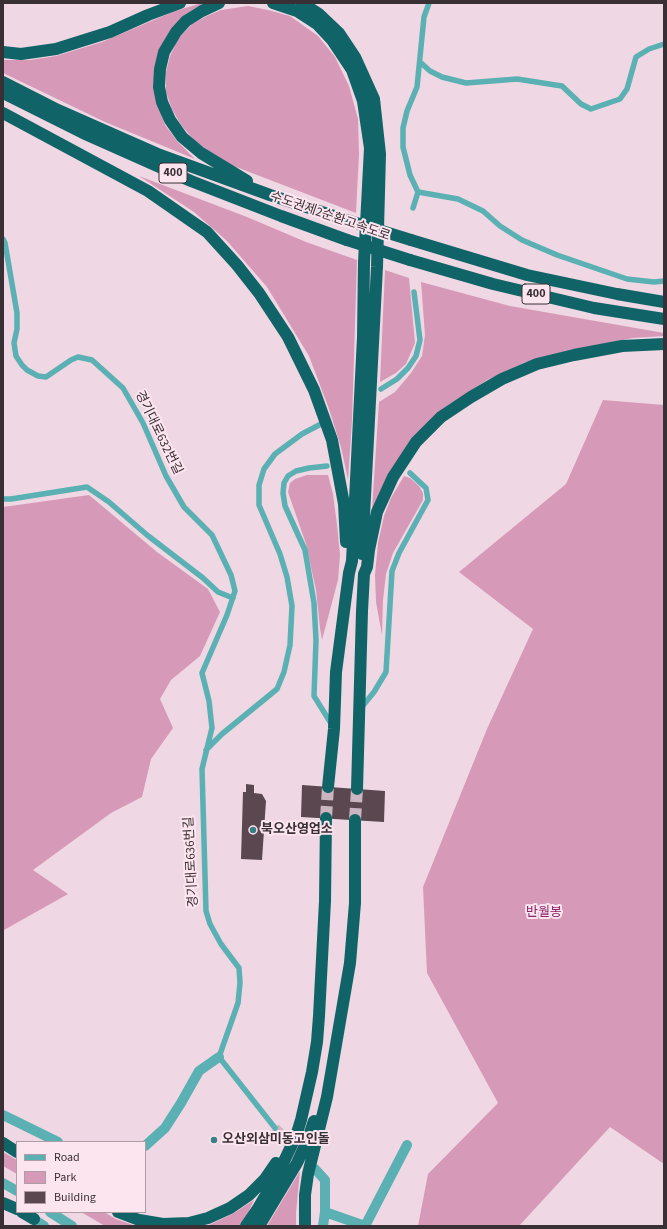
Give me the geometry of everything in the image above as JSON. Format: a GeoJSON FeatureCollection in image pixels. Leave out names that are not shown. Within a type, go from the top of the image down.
{"type":"FeatureCollection","features":[{"type":"Feature","properties":{"kind":"highway"},"geometry":{"type":"LineString","coordinates":[[3,52],[21,54],[56,49],[110,32],[148,14],[180,3]]}},
{"type":"Feature","properties":{"kind":"highway"},"geometry":{"type":"LineString","coordinates":[[219,3],[186,21],[176,32],[164,52],[160,69],[159,86],[162,102],[170,120],[182,137],[201,153],[270,195]]}},
{"type":"Feature","properties":{"kind":"highway"},"geometry":{"type":"LineString","coordinates":[[273,3],[297,11],[317,24],[332,40],[352,70],[363,101],[370,148],[352,561],[349,573],[336,672],[334,729],[328,787]]}},
{"type":"Feature","properties":{"kind":"highway"},"geometry":{"type":"LineString","coordinates":[[302,3],[319,14],[339,34],[355,57],[374,99],[380,154],[377,267],[361,566],[364,574]]}},
{"type":"Feature","properties":{"kind":"highway","name":"수도권제2순환고속도로"},"geometry":{"type":"LineString","coordinates":[[3,82],[58,110],[160,155],[270,195],[527,275],[617,294],[664,302]]}},
{"type":"Feature","properties":{"kind":"highway","name":"수도권제2순환고속도로"},"geometry":{"type":"LineString","coordinates":[[3,93],[82,133],[191,180],[281,216],[348,240],[493,284],[586,306],[664,319]]}},
{"type":"Feature","properties":{"kind":"highway"},"geometry":{"type":"LineString","coordinates":[[3,113],[148,191],[207,232],[237,265],[259,293],[292,344],[314,390],[332,440],[344,504],[346,562],[349,573]]}},
{"type":"Feature","properties":{"kind":"highway"},"geometry":{"type":"LineString","coordinates":[[357,789],[364,574],[367,567],[377,512],[393,477],[416,442],[441,417],[471,397],[502,378],[537,364],[622,346],[664,344]]}},
{"type":"Feature","properties":{"kind":"highway"},"geometry":{"type":"LineString","coordinates":[[246,1226],[267,1195],[286,1158],[301,1120],[307,1094],[317,1042],[319,1016],[325,901],[326,818]]}},
{"type":"Feature","properties":{"kind":"highway"},"geometry":{"type":"LineString","coordinates":[[305,1226],[305,1195],[308,1174],[322,1118],[350,963],[355,902],[355,820]]}},
{"type":"Feature","properties":{"kind":"highway"},"geometry":{"type":"LineString","coordinates":[[259,1226],[297,1162],[308,1139],[331,1072]]}},
{"type":"Feature","properties":{"kind":"highway"},"geometry":{"type":"LineString","coordinates":[[121,1213],[139,1220],[163,1224],[189,1223],[218,1214],[239,1202],[257,1188],[277,1162],[303,1108],[307,1094]]}},
{"type":"Feature","properties":{"kind":"highway"},"geometry":{"type":"LineString","coordinates":[[3,1143],[16,1151]]}},
{"type":"Feature","properties":{"kind":"highway"},"geometry":{"type":"LineString","coordinates":[[3,1203],[16,1209]]}},
{"type":"Feature","properties":{"kind":"highway"},"geometry":{"type":"LineString","coordinates":[[24,1213],[34,1219]]}},
{"type":"Feature","properties":{"kind":"street"},"geometry":{"type":"LineString","coordinates":[[146,1145],[165,1128],[199,1071],[219,1056]]}},
{"type":"Feature","properties":{"kind":"street"},"geometry":{"type":"LineString","coordinates":[[3,1116],[56,1141]]}},
{"type":"Feature","properties":{"kind":"street"},"geometry":{"type":"LineString","coordinates":[[325,1212],[365,1226],[407,1145]]}},
{"type":"Feature","properties":{"kind":"street"},"geometry":{"type":"LineString","coordinates":[[315,1169],[325,1180],[325,1212],[323,1226]]}},
{"type":"Feature","properties":{"kind":"street"},"geometry":{"type":"LineString","coordinates":[[3,1183],[16,1190]]}},
{"type":"Feature","properties":{"kind":"street"},"geometry":{"type":"LineString","coordinates":[[3,1199],[16,1208]]}},
{"type":"Feature","properties":{"kind":"street"},"geometry":{"type":"LineString","coordinates":[[52,1213],[72,1226]]}},
{"type":"Feature","properties":{"kind":"street"},"geometry":{"type":"LineString","coordinates":[[34,1219],[44,1226]]}},
{"type":"Feature","properties":{"kind":"lane"},"geometry":{"type":"LineString","coordinates":[[413,208],[418,192],[410,175],[403,147],[403,128],[407,111],[417,87],[424,17],[429,3]]}},
{"type":"Feature","properties":{"kind":"lane"},"geometry":{"type":"LineString","coordinates":[[420,62],[430,71],[442,77],[466,83],[517,79],[562,86],[581,104],[591,109],[620,99],[627,89],[636,57],[649,49],[664,44]]}},
{"type":"Feature","properties":{"kind":"lane"},"geometry":{"type":"LineString","coordinates":[[418,192],[458,199],[483,211],[500,226],[522,240],[557,255],[627,279],[654,282],[664,281]]}},
{"type":"Feature","properties":{"kind":"lane","name":"경기대로632번길"},"geometry":{"type":"LineString","coordinates":[[3,239],[17,313],[17,329],[14,343],[16,356],[22,365],[27,370],[38,376],[46,377],[78,357],[92,360],[123,388],[143,423],[166,476],[184,507],[212,535],[231,575]]}},
{"type":"Feature","properties":{"kind":"lane"},"geometry":{"type":"LineString","coordinates":[[381,389],[397,379],[408,368],[416,356],[420,340],[414,292]]}},
{"type":"Feature","properties":{"kind":"lane"},"geometry":{"type":"LineString","coordinates":[[206,750],[222,734],[277,689],[284,672],[290,645],[292,606],[287,577],[280,554],[259,506],[260,485],[264,469],[275,454],[302,434],[319,425]]}},
{"type":"Feature","properties":{"kind":"lane"},"geometry":{"type":"LineString","coordinates":[[327,466],[296,471],[288,476],[284,484],[283,493],[285,506],[305,550],[314,603],[316,640],[314,696],[334,729]]}},
{"type":"Feature","properties":{"kind":"lane"},"geometry":{"type":"LineString","coordinates":[[359,711],[374,692],[386,672],[392,570],[399,553],[428,500],[426,488],[410,474]]}},
{"type":"Feature","properties":{"kind":"lane"},"geometry":{"type":"LineString","coordinates":[[3,499],[87,487],[109,502],[147,535],[203,578],[218,592],[233,598]]}},
{"type":"Feature","properties":{"kind":"lane","name":"경기대로636번길"},"geometry":{"type":"LineString","coordinates":[[219,1056],[238,1003],[240,983],[239,968],[221,944],[210,924],[206,911],[202,769],[212,728],[209,701],[202,673],[233,598],[235,591],[231,575]]}},
{"type":"Feature","properties":{"kind":"lane"},"geometry":{"type":"LineString","coordinates":[[219,1056],[275,1128]]}},
{"type":"Feature","properties":{"kind":"green space"},"geometry":{"type":"Polygon","coordinates":[[[204,3],[186,14],[170,31],[158,52],[158,105],[165,125],[177,141],[195,159],[105,122],[3,73],[3,60],[30,60],[56,56],[102,42],[175,11],[204,3]]]}},
{"type":"Feature","properties":{"kind":"green space"},"geometry":{"type":"Polygon","coordinates":[[[248,6],[290,16],[318,36],[335,57],[349,86],[358,119],[359,154],[356,213],[231,165],[195,141],[181,125],[172,109],[166,92],[166,72],[170,56],[178,39],[192,24],[207,16],[221,10],[248,6]]]}},
{"type":"Feature","properties":{"kind":"green space"},"geometry":{"type":"Polygon","coordinates":[[[139,176],[247,217],[306,242],[357,260],[352,421],[348,480],[341,447],[329,409],[309,356],[267,287],[227,241],[194,212],[139,176]]]}},
{"type":"Feature","properties":{"kind":"green space"},"geometry":{"type":"Polygon","coordinates":[[[385,270],[409,278],[415,343],[406,364],[396,373],[380,382],[385,270]]]}},
{"type":"Feature","properties":{"kind":"green space"},"geometry":{"type":"Polygon","coordinates":[[[421,282],[510,306],[664,333],[664,336],[633,338],[576,349],[526,362],[487,380],[447,406],[372,510],[379,402],[395,392],[411,373],[422,356],[425,335],[421,282]]]}},
{"type":"Feature","properties":{"kind":"green space","name":"반월봉"},"geometry":{"type":"Polygon","coordinates":[[[603,400],[664,405],[664,1164],[610,1127],[519,1226],[418,1226],[428,1174],[498,1103],[427,973],[423,887],[487,729],[533,629],[459,572],[566,484],[603,400]]]}},
{"type":"Feature","properties":{"kind":"green space"},"geometry":{"type":"Polygon","coordinates":[[[307,475],[328,475],[333,494],[340,555],[338,580],[322,640],[316,590],[306,544],[288,492],[290,483],[295,479],[307,475]]]}},
{"type":"Feature","properties":{"kind":"green space"},"geometry":{"type":"Polygon","coordinates":[[[404,476],[410,478],[419,486],[423,493],[423,500],[393,553],[386,574],[383,600],[382,635],[376,602],[375,575],[378,543],[384,516],[391,498],[404,476]]]}},
{"type":"Feature","properties":{"kind":"green space"},"geometry":{"type":"Polygon","coordinates":[[[89,495],[157,552],[208,589],[220,612],[200,656],[171,680],[160,699],[173,728],[151,759],[142,797],[111,813],[33,870],[68,894],[3,930],[3,507],[89,495]]]}},
{"type":"Feature","properties":{"kind":"green space"},"geometry":{"type":"Polygon","coordinates":[[[3,1152],[16,1159],[16,1173],[3,1166],[3,1152]]]}},
{"type":"Feature","properties":{"kind":"green space"},"geometry":{"type":"Polygon","coordinates":[[[300,1171],[296,1226],[267,1226],[300,1171]]]}},
{"type":"Feature","properties":{"kind":"green space"},"geometry":{"type":"Polygon","coordinates":[[[254,1200],[239,1226],[207,1226],[234,1213],[254,1200]]]}},
{"type":"Feature","properties":{"kind":"green space"},"geometry":{"type":"Polygon","coordinates":[[[83,1213],[106,1213],[116,1219],[136,1226],[105,1226],[83,1213]]]}},
{"type":"Feature","properties":{"kind":"building","name":"북오산영업소"},"geometry":{"type":"Polygon","coordinates":[[[246,784],[254,785],[254,793],[262,794],[266,801],[262,860],[241,859],[243,792],[246,792],[246,784]]]}},
{"type":"Feature","properties":{"kind":"building"},"geometry":{"type":"Polygon","coordinates":[[[302,785],[385,791],[384,822],[301,817],[302,785]]]}},
{"type":"Feature","properties":{"kind":"tunnel"},"geometry":{"type":"LineString","coordinates":[[326,818],[328,787]]}},
{"type":"Feature","properties":{"kind":"tunnel"},"geometry":{"type":"LineString","coordinates":[[355,820],[357,789]]}},
{"type":"Feature","properties":{"kind":"tunnel"},"geometry":{"type":"LineString","coordinates":[[275,1128],[297,1150]]}},
{"type":"Feature","properties":{"kind":"place","name":"북오산영업소"},"geometry":{"type":"Point","coordinates":[253,830]}},
{"type":"Feature","properties":{"kind":"place","name":"오산외삼미동고인돌"},"geometry":{"type":"Point","coordinates":[214,1140]}}]}
